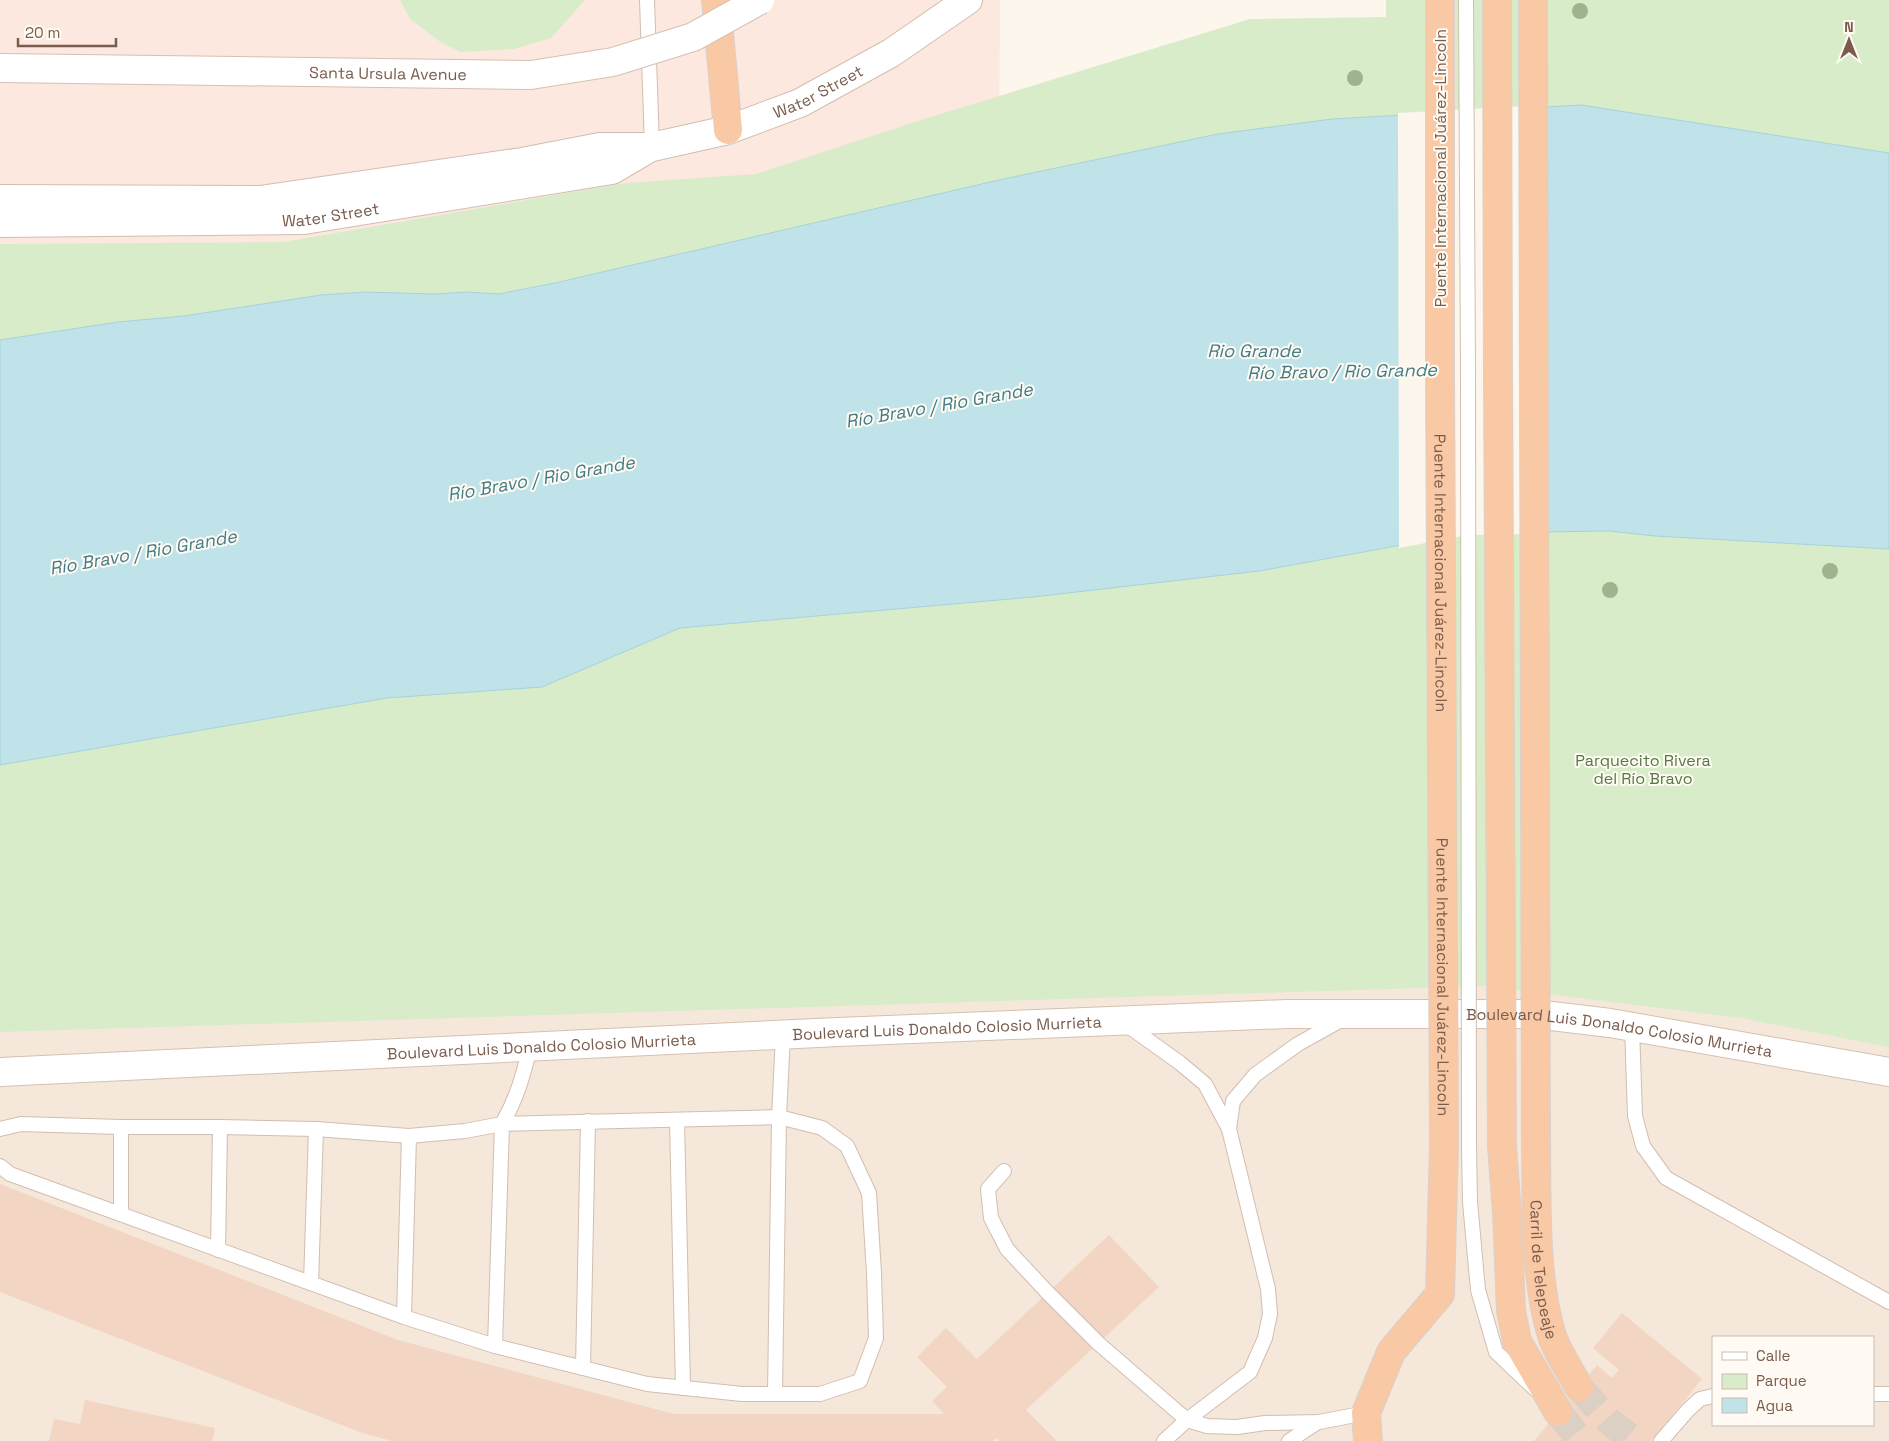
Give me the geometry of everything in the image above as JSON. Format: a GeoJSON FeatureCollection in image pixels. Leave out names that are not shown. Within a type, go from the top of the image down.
{"type":"FeatureCollection","features":[{"type":"Feature","properties":{"kind":"highway"},"geometry":{"type":"LineString","coordinates":[[716,0],[728,130]]}},
{"type":"Feature","properties":{"kind":"highway","name":"Puente Internacional Juárez-Lincoln"},"geometry":{"type":"LineString","coordinates":[[1366,1413],[1391,1352],[1440,1294],[1456,1146],[1440,375],[1440,0]]}},
{"type":"Feature","properties":{"kind":"highway"},"geometry":{"type":"LineString","coordinates":[[1497,0],[1502,1146],[1511,1311],[1517,1341],[1558,1412]]}},
{"type":"Feature","properties":{"kind":"highway","name":"Carril de Telepeaje"},"geometry":{"type":"LineString","coordinates":[[1533,0],[1536,1146],[1538,1216],[1542,1286],[1552,1337],[1578,1387]]}},
{"type":"Feature","properties":{"kind":"highway"},"geometry":{"type":"LineString","coordinates":[[1366,1413],[1368,1441]]}},
{"type":"Feature","properties":{"kind":"main road","name":"Santa Ursula Avenue"},"geometry":{"type":"LineString","coordinates":[[0,68],[531,75],[613,62],[693,37],[760,0]]}},
{"type":"Feature","properties":{"kind":"main road","name":"Water Street"},"geometry":{"type":"LineString","coordinates":[[0,199],[260,200],[522,162],[600,147],[652,146],[728,130],[800,103],[891,53],[968,0]]}},
{"type":"Feature","properties":{"kind":"main road","name":"Water Street"},"geometry":{"type":"LineString","coordinates":[[0,223],[304,220],[612,170],[652,146]]}},
{"type":"Feature","properties":{"kind":"main road","name":"Boulevard Luis Donaldo Colosio Murrieta"},"geometry":{"type":"LineString","coordinates":[[0,1072],[784,1035],[1287,1014],[1535,1014],[1632,1027],[1889,1072]]}},
{"type":"Feature","properties":{"kind":"lane"},"geometry":{"type":"LineString","coordinates":[[647,0],[652,146]]}},
{"type":"Feature","properties":{"kind":"lane"},"geometry":{"type":"LineString","coordinates":[[1466,0],[1456,1146],[1470,1202],[1478,1290],[1496,1352],[1558,1412]]}},
{"type":"Feature","properties":{"kind":"lane"},"geometry":{"type":"LineString","coordinates":[[1229,1130],[1233,1101],[1255,1075],[1298,1044],[1352,1014]]}},
{"type":"Feature","properties":{"kind":"lane"},"geometry":{"type":"LineString","coordinates":[[1121,1021],[1180,1063],[1205,1084],[1229,1130],[1268,1289],[1270,1314],[1265,1338],[1250,1372],[1186,1420],[1164,1441]]}},
{"type":"Feature","properties":{"kind":"lane"},"geometry":{"type":"LineString","coordinates":[[1632,1027],[1635,1116],[1643,1146],[1666,1178],[1889,1302]]}},
{"type":"Feature","properties":{"kind":"lane"},"geometry":{"type":"LineString","coordinates":[[775,1394],[779,1117],[784,1035]]}},
{"type":"Feature","properties":{"kind":"lane"},"geometry":{"type":"LineString","coordinates":[[495,1346],[502,1124],[514,1102],[523,1079],[530,1047]]}},
{"type":"Feature","properties":{"kind":"lane"},"geometry":{"type":"LineString","coordinates":[[0,1129],[21,1124],[220,1127],[316,1130],[409,1136],[465,1131],[502,1124],[779,1117],[822,1128],[847,1146],[869,1193],[876,1338],[860,1382],[820,1394],[742,1394],[646,1384],[495,1346],[404,1316],[10,1174],[0,1166]]}},
{"type":"Feature","properties":{"kind":"lane"},"geometry":{"type":"LineString","coordinates":[[677,1120],[683,1388]]}},
{"type":"Feature","properties":{"kind":"lane"},"geometry":{"type":"LineString","coordinates":[[583,1368],[588,1121]]}},
{"type":"Feature","properties":{"kind":"lane"},"geometry":{"type":"LineString","coordinates":[[121,1214],[122,1127]]}},
{"type":"Feature","properties":{"kind":"lane"},"geometry":{"type":"LineString","coordinates":[[218,1250],[220,1127]]}},
{"type":"Feature","properties":{"kind":"lane"},"geometry":{"type":"LineString","coordinates":[[311,1283],[316,1130]]}},
{"type":"Feature","properties":{"kind":"lane"},"geometry":{"type":"LineString","coordinates":[[404,1316],[409,1136]]}},
{"type":"Feature","properties":{"kind":"lane"},"geometry":{"type":"LineString","coordinates":[[1004,1171],[988,1189],[991,1218],[1007,1249],[1098,1343],[1186,1420],[1207,1426],[1237,1427],[1265,1423],[1319,1422],[1366,1413]]}},
{"type":"Feature","properties":{"kind":"lane"},"geometry":{"type":"LineString","coordinates":[[1874,1394],[1889,1394]]}},
{"type":"Feature","properties":{"kind":"lane"},"geometry":{"type":"LineString","coordinates":[[1662,1441],[1688,1410],[1700,1399],[1712,1396]]}},
{"type":"Feature","properties":{"kind":"lane"},"geometry":{"type":"LineString","coordinates":[[1289,1441],[1319,1422]]}},
{"type":"Feature","properties":{"kind":"shaded area"},"geometry":{"type":"Polygon","coordinates":[[[0,0],[1000,0],[999,180],[559,282],[184,316],[0,340],[0,0]]]}},
{"type":"Feature","properties":{"kind":"shaded area"},"geometry":{"type":"Polygon","coordinates":[[[1609,531],[1655,536],[1889,549],[1889,1441],[0,1441],[0,765],[477,692],[542,687],[680,628],[1609,531]]]}},
{"type":"Feature","properties":{"kind":"green space"},"geometry":{"type":"Polygon","coordinates":[[[400,0],[585,0],[551,38],[514,49],[460,52],[439,41],[410,19],[400,0]]]}},
{"type":"Feature","properties":{"kind":"green space"},"geometry":{"type":"Polygon","coordinates":[[[1386,0],[1889,0],[1889,153],[1732,129],[1545,107],[1332,119],[499,294],[467,292],[435,294],[366,292],[321,295],[184,316],[118,322],[0,340],[0,244],[283,242],[626,183],[756,174],[921,120],[1250,19],[1386,17],[1386,0]]]}},
{"type":"Feature","properties":{"kind":"green space","name":"Parquecito Rivera del Río Bravo"},"geometry":{"type":"Polygon","coordinates":[[[1609,531],[1655,536],[1889,549],[1889,1047],[1741,1018],[1485,986],[0,1032],[0,765],[387,698],[542,687],[680,628],[1033,597],[1259,571],[1468,533],[1609,531]]]}},
{"type":"Feature","properties":{"kind":"water","name":"Rio Grande"},"geometry":{"type":"Polygon","coordinates":[[[1581,105],[1889,153],[1889,549],[1655,536],[1609,531],[1468,533],[1259,571],[1033,597],[680,628],[542,687],[387,698],[0,765],[0,340],[118,322],[184,316],[321,295],[366,292],[435,294],[467,292],[499,294],[559,282],[999,180],[1218,134],[1332,119],[1581,105]]]}},
{"type":"Feature","properties":{"kind":"pier"},"geometry":{"type":"Polygon","coordinates":[[[1545,105],[1546,534],[1468,535],[1399,548],[1398,113],[1545,105]]]}},
{"type":"Feature","properties":{"kind":"building"},"geometry":{"type":"Polygon","coordinates":[[[0,1184],[398,1340],[674,1414],[944,1414],[932,1401],[947,1387],[917,1357],[946,1328],[977,1359],[1109,1235],[1159,1287],[1026,1410],[1057,1441],[1000,1441],[997,1438],[993,1441],[392,1441],[362,1433],[0,1292],[0,1184]]]}},
{"type":"Feature","properties":{"kind":"building"},"geometry":{"type":"Polygon","coordinates":[[[1622,1313],[1702,1379],[1651,1441],[1534,1441],[1597,1365],[1612,1378],[1619,1370],[1593,1348],[1622,1313]]]}},
{"type":"Feature","properties":{"kind":"building"},"geometry":{"type":"Polygon","coordinates":[[[85,1400],[215,1428],[212,1441],[49,1441],[54,1419],[80,1424],[85,1400]]]}},
{"type":"Feature","properties":{"kind":"tunnel"},"geometry":{"type":"LineString","coordinates":[[1579,1387],[1610,1422],[1635,1441]]}},
{"type":"Feature","properties":{"kind":"tunnel"},"geometry":{"type":"LineString","coordinates":[[1558,1412],[1581,1441]]}},
{"type":"Feature","properties":{"kind":"water label","name":"Río Bravo / Rio Grande"},"geometry":{"type":"Point","coordinates":[1342,371]}},
{"type":"Feature","properties":{"kind":"water label","name":"Río Bravo / Rio Grande"},"geometry":{"type":"Point","coordinates":[939,405]}},
{"type":"Feature","properties":{"kind":"water label","name":"Río Bravo / Rio Grande"},"geometry":{"type":"Point","coordinates":[541,478]}},
{"type":"Feature","properties":{"kind":"water label","name":"Río Bravo / Rio Grande"},"geometry":{"type":"Point","coordinates":[143,552]}}]}
